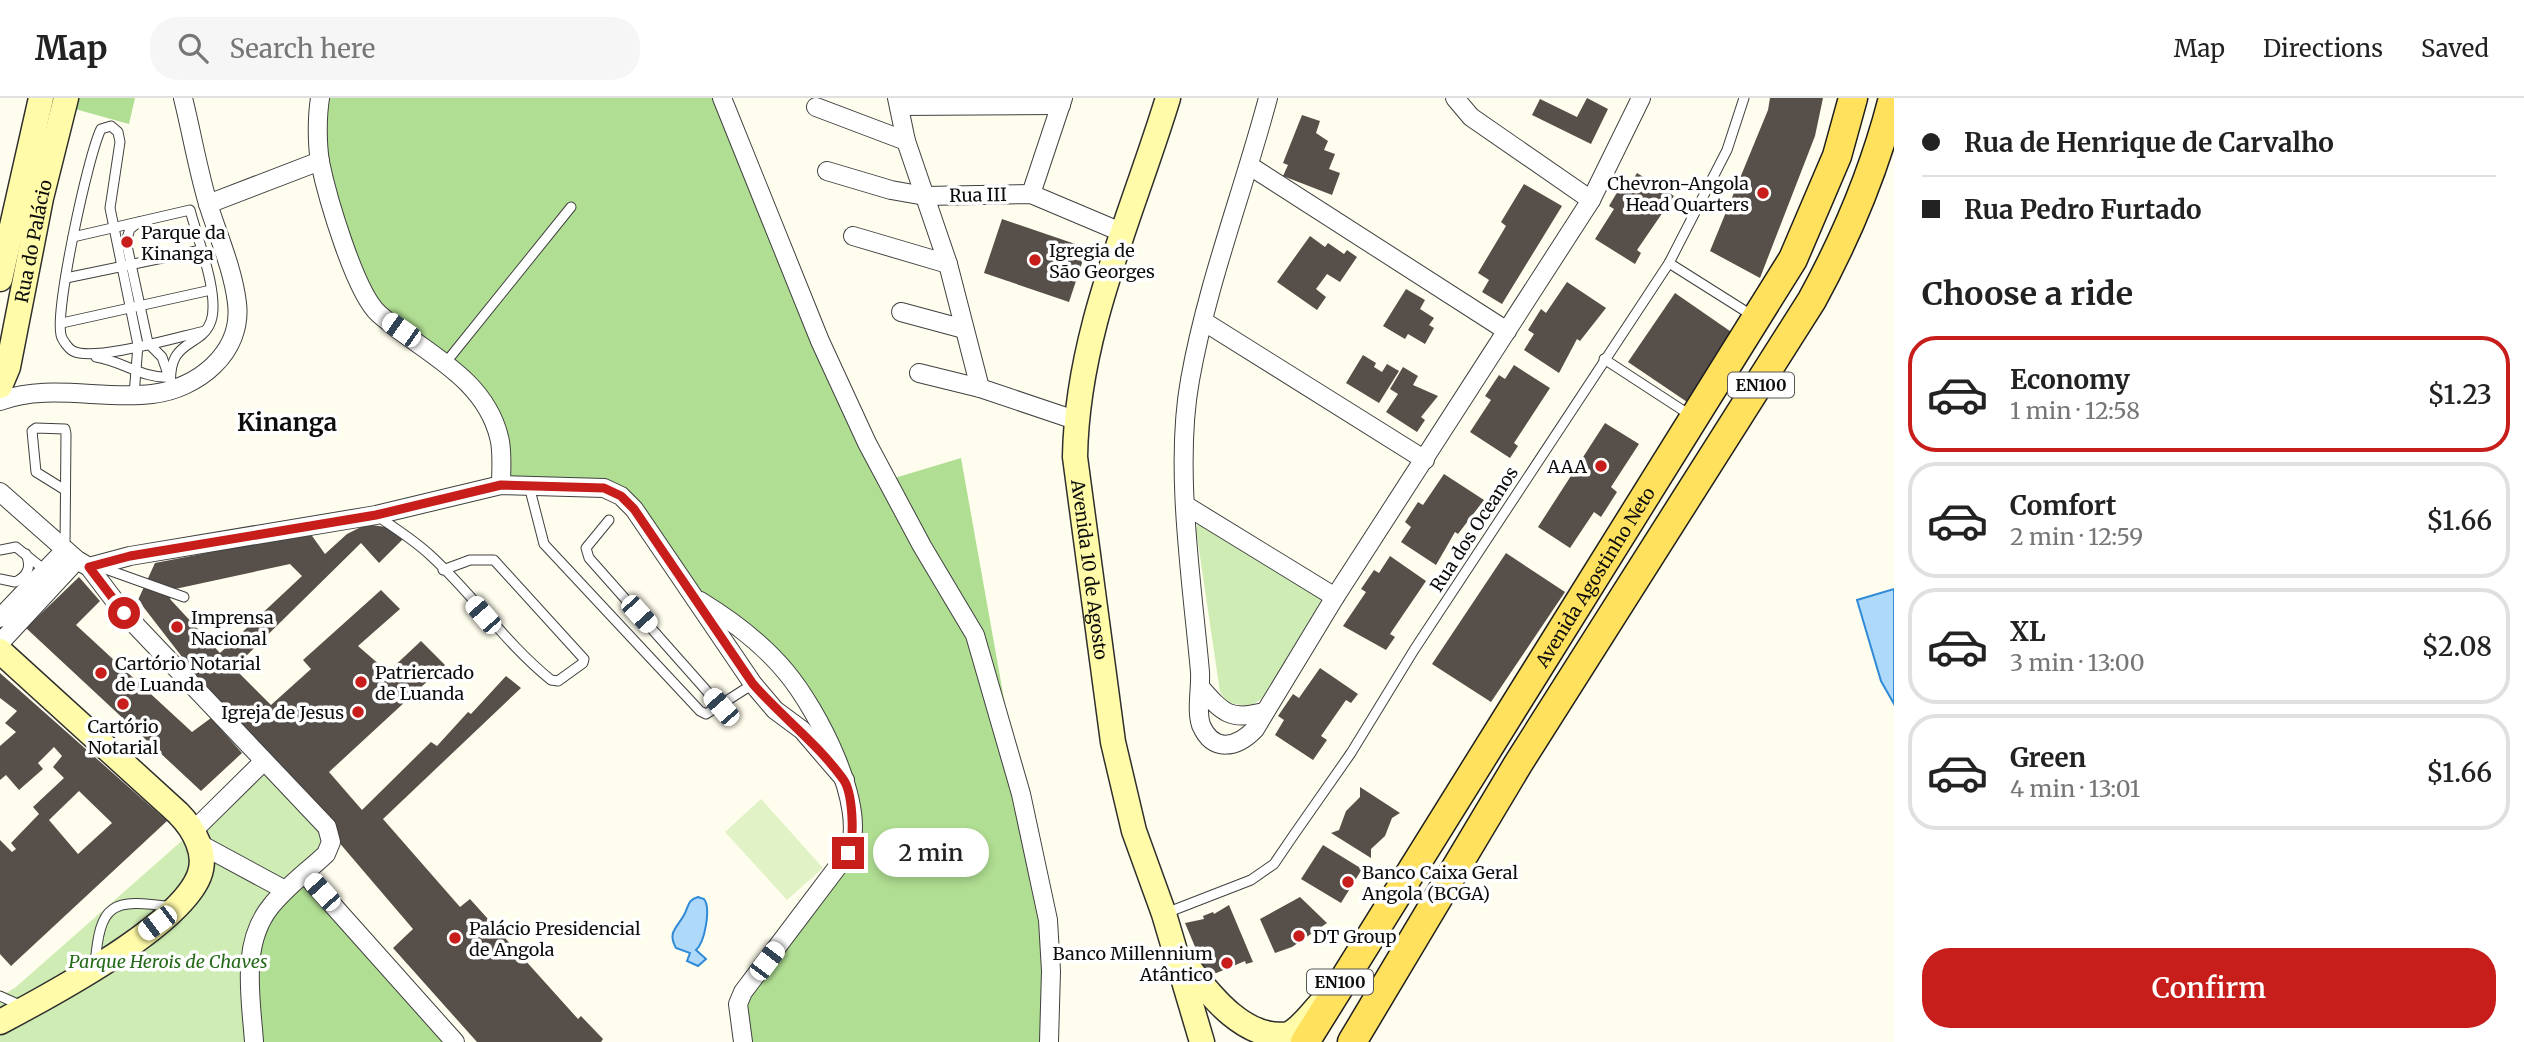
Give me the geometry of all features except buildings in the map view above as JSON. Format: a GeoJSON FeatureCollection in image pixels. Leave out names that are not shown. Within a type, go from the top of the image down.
{"type":"FeatureCollection","features":[{"type":"Feature","properties":{"kind":"main road","name":"Avenida Agostinho Neto"},"geometry":{"type":"LineString","coordinates":[[1305,1042],[1793,259],[1837,156],[1853,98]]}},
{"type":"Feature","properties":{"kind":"main road","name":"Avenida Agostinho Neto"},"geometry":{"type":"LineString","coordinates":[[1352,1042],[1518,764],[1812,300],[1837,254],[1862,194],[1894,98]]}},
{"type":"Feature","properties":{"kind":"street","name":"Rua do Palácio"},"geometry":{"type":"LineString","coordinates":[[10,382],[23,237],[41,98]]}},
{"type":"Feature","properties":{"kind":"street","name":"Rua do Palácio"},"geometry":{"type":"LineString","coordinates":[[0,279],[23,237],[66,98]]}},
{"type":"Feature","properties":{"kind":"street"},"geometry":{"type":"LineString","coordinates":[[0,401],[10,382],[134,395],[205,374],[225,355],[235,330],[238,306],[233,281],[208,204],[183,98]]}},
{"type":"Feature","properties":{"kind":"street"},"geometry":{"type":"LineString","coordinates":[[320,98],[320,161],[355,277],[364,296],[379,314],[447,361],[489,410],[500,439],[501,485]]}},
{"type":"Feature","properties":{"kind":"street"},"geometry":{"type":"LineString","coordinates":[[722,98],[820,341],[867,443],[922,546],[975,635],[1021,794],[1048,920],[1051,971],[1049,1042]]}},
{"type":"Feature","properties":{"kind":"street","name":"Avenida 10 de Agosto"},"geometry":{"type":"LineString","coordinates":[[1168,98],[1121,232],[1095,322],[1076,421],[1078,491],[1113,742],[1134,831],[1164,914],[1202,1042]]}},
{"type":"Feature","properties":{"kind":"street"},"geometry":{"type":"LineString","coordinates":[[1268,98],[1203,321],[1189,382],[1185,505],[1202,688],[1200,722],[1208,737],[1217,745],[1227,746],[1245,739],[1264,712],[1591,200],[1641,98]]}},
{"type":"Feature","properties":{"kind":"street"},"geometry":{"type":"LineString","coordinates":[[1455,98],[1471,117],[1591,200]]}},
{"type":"Feature","properties":{"kind":"street"},"geometry":{"type":"LineString","coordinates":[[980,387],[948,264],[906,141],[898,102],[1062,102]]}},
{"type":"Feature","properties":{"kind":"street","name":"Rua III"},"geometry":{"type":"LineString","coordinates":[[1031,194],[1062,102]]}},
{"type":"Feature","properties":{"kind":"street"},"geometry":{"type":"LineString","coordinates":[[816,107],[906,141]]}},
{"type":"Feature","properties":{"kind":"street"},"geometry":{"type":"LineString","coordinates":[[208,204],[320,161]]}},
{"type":"Feature","properties":{"kind":"street"},"geometry":{"type":"LineString","coordinates":[[1250,166],[1507,331]]}},
{"type":"Feature","properties":{"kind":"street","name":"Rua III"},"geometry":{"type":"LineString","coordinates":[[827,171],[891,190],[925,196],[1031,194],[1121,232]]}},
{"type":"Feature","properties":{"kind":"street"},"geometry":{"type":"LineString","coordinates":[[853,236],[948,264]]}},
{"type":"Feature","properties":{"kind":"street"},"geometry":{"type":"LineString","coordinates":[[901,312],[964,329]]}},
{"type":"Feature","properties":{"kind":"street"},"geometry":{"type":"LineString","coordinates":[[1203,321],[1425,460]]}},
{"type":"Feature","properties":{"kind":"street"},"geometry":{"type":"LineString","coordinates":[[919,373],[980,387],[1076,421]]}},
{"type":"Feature","properties":{"kind":"street"},"geometry":{"type":"LineString","coordinates":[[0,481],[6,497],[82,560],[124,613],[322,821],[330,833],[326,854],[285,890],[259,923],[249,967],[254,1042]]}},
{"type":"Feature","properties":{"kind":"street"},"geometry":{"type":"LineString","coordinates":[[0,643],[26,602],[52,575],[82,560],[376,515],[501,485],[604,488],[621,496],[634,509],[753,684],[787,719],[802,730],[845,780]]}},
{"type":"Feature","properties":{"kind":"street"},"geometry":{"type":"LineString","coordinates":[[1185,505],[1335,597]]}},
{"type":"Feature","properties":{"kind":"street"},"geometry":{"type":"LineString","coordinates":[[697,599],[736,625],[780,666],[804,698],[845,780],[853,843],[743,992],[738,1004],[743,1042]]}},
{"type":"Feature","properties":{"kind":"street"},"geometry":{"type":"LineString","coordinates":[[0,618],[26,602]]}},
{"type":"Feature","properties":{"kind":"street"},"geometry":{"type":"LineString","coordinates":[[0,651],[190,829],[285,890]]}},
{"type":"Feature","properties":{"kind":"street"},"geometry":{"type":"LineString","coordinates":[[753,684],[780,666]]}},
{"type":"Feature","properties":{"kind":"street"},"geometry":{"type":"LineString","coordinates":[[1202,688],[1225,713],[1246,717],[1264,712]]}},
{"type":"Feature","properties":{"kind":"street"},"geometry":{"type":"LineString","coordinates":[[787,719],[804,698]]}},
{"type":"Feature","properties":{"kind":"street"},"geometry":{"type":"LineString","coordinates":[[190,829],[264,761]]}},
{"type":"Feature","properties":{"kind":"street"},"geometry":{"type":"LineString","coordinates":[[0,1023],[95,969],[177,908],[199,876],[202,859],[190,829]]}},
{"type":"Feature","properties":{"kind":"street"},"geometry":{"type":"LineString","coordinates":[[305,874],[455,1042]]}},
{"type":"Feature","properties":{"kind":"street"},"geometry":{"type":"LineString","coordinates":[[1175,951],[1229,1018],[1252,1035],[1272,1038],[1289,1034],[1338,986]]}},
{"type":"Feature","properties":{"kind":"lane","name":"Rua dos Oceanos"},"geometry":{"type":"LineString","coordinates":[[1164,914],[1251,880],[1273,864],[1351,753],[1414,650],[1669,263],[1727,150],[1744,98]]}},
{"type":"Feature","properties":{"kind":"lane"},"geometry":{"type":"LineString","coordinates":[[134,395],[139,369],[143,344],[110,208],[120,142],[118,132],[111,126],[101,129],[96,138],[73,237],[61,335],[71,350],[87,356],[114,360],[139,369],[170,384]]}},
{"type":"Feature","properties":{"kind":"lane"},"geometry":{"type":"LineString","coordinates":[[447,361],[571,207]]}},
{"type":"Feature","properties":{"kind":"lane"},"geometry":{"type":"LineString","coordinates":[[73,237],[190,210],[211,290],[211,319],[205,331],[176,352],[170,384]]}},
{"type":"Feature","properties":{"kind":"lane"},"geometry":{"type":"LineString","coordinates":[[126,266],[126,241],[130,229],[141,221]]}},
{"type":"Feature","properties":{"kind":"lane"},"geometry":{"type":"LineString","coordinates":[[66,278],[201,250]]}},
{"type":"Feature","properties":{"kind":"lane"},"geometry":{"type":"LineString","coordinates":[[1669,263],[1758,319]]}},
{"type":"Feature","properties":{"kind":"lane"},"geometry":{"type":"LineString","coordinates":[[62,323],[211,290]]}},
{"type":"Feature","properties":{"kind":"lane"},"geometry":{"type":"LineString","coordinates":[[87,356],[205,331]]}},
{"type":"Feature","properties":{"kind":"lane"},"geometry":{"type":"LineString","coordinates":[[143,344],[162,357],[170,384]]}},
{"type":"Feature","properties":{"kind":"lane"},"geometry":{"type":"LineString","coordinates":[[1604,359],[1695,418]]}},
{"type":"Feature","properties":{"kind":"lane"},"geometry":{"type":"LineString","coordinates":[[65,490],[36,472],[32,431],[36,428],[65,429],[65,490],[82,560],[184,597]]}},
{"type":"Feature","properties":{"kind":"lane"},"geometry":{"type":"LineString","coordinates":[[529,486],[544,544],[700,711],[706,714],[721,707],[753,684]]}},
{"type":"Feature","properties":{"kind":"lane"},"geometry":{"type":"LineString","coordinates":[[376,515],[421,547],[483,615],[551,680],[558,681],[583,663],[584,659],[494,560],[470,560],[443,570]]}},
{"type":"Feature","properties":{"kind":"lane"},"geometry":{"type":"LineString","coordinates":[[609,520],[586,548],[589,558],[721,707]]}},
{"type":"Feature","properties":{"kind":"lane"},"geometry":{"type":"LineString","coordinates":[[0,550],[11,546],[22,550],[52,575]]}},
{"type":"Feature","properties":{"kind":"lane"},"geometry":{"type":"LineString","coordinates":[[0,579],[15,582],[25,575],[29,565],[22,550]]}},
{"type":"Feature","properties":{"kind":"lane"},"geometry":{"type":"LineString","coordinates":[[0,579],[26,602]]}},
{"type":"Feature","properties":{"kind":"lane"},"geometry":{"type":"LineString","coordinates":[[95,969],[99,924],[107,912],[135,903],[177,908]]}},
{"type":"Feature","properties":{"kind":"lane"},"geometry":{"type":"LineString","coordinates":[[0,996],[26,1008]]}},
{"type":"Feature","properties":{"kind":"green space"},"geometry":{"type":"Polygon","coordinates":[[[66,98],[135,98],[129,124],[64,106],[66,98]]]}},
{"type":"Feature","properties":{"kind":"green space"},"geometry":{"type":"Polygon","coordinates":[[[320,98],[722,98],[888,480],[961,458],[1021,794],[1037,864],[1049,1042],[743,1042],[738,1004],[848,853],[852,819],[799,690],[697,599],[621,496],[501,485],[489,410],[379,314],[320,161],[320,98]]]}},
{"type":"Feature","properties":{"kind":"green space"},"geometry":{"type":"Polygon","coordinates":[[[1204,523],[1322,599],[1263,698],[1249,707],[1227,702],[1220,692],[1196,529],[1198,524],[1204,523]]]}},
{"type":"Feature","properties":{"kind":"green space","name":"Parque Herois de Chaves"},"geometry":{"type":"Polygon","coordinates":[[[264,761],[330,833],[305,874],[254,1042],[0,1042],[0,1022],[6,1019],[0,1007],[0,997],[16,987],[193,831],[264,761]]]}},
{"type":"Feature","properties":{"kind":"green space"},"geometry":{"type":"Polygon","coordinates":[[[761,799],[823,868],[787,900],[725,832],[761,799]]]}},
{"type":"Feature","properties":{"kind":"green space"},"geometry":{"type":"Polygon","coordinates":[[[305,874],[455,1042],[254,1042],[253,942],[305,874]]]}},
{"type":"Feature","properties":{"kind":"water"},"geometry":{"type":"Polygon","coordinates":[[[1894,589],[1894,704],[1881,681],[1857,600],[1894,589]]]}},
{"type":"Feature","properties":{"kind":"water"},"geometry":{"type":"Polygon","coordinates":[[[698,897],[706,903],[707,917],[704,933],[696,950],[706,959],[698,966],[687,961],[690,953],[676,948],[672,938],[690,902],[698,897]]]}},
{"type":"Feature","properties":{"kind":"place","name":"Chevron-Angola Head Quarters"},"geometry":{"type":"Point","coordinates":[1763,193]}},
{"type":"Feature","properties":{"kind":"place","name":"Parque da Kinanga"},"geometry":{"type":"Point","coordinates":[127,242]}},
{"type":"Feature","properties":{"kind":"place","name":"Igregia de São Georges"},"geometry":{"type":"Point","coordinates":[1035,260]}},
{"type":"Feature","properties":{"kind":"place","name":"AAA"},"geometry":{"type":"Point","coordinates":[1601,466]}},
{"type":"Feature","properties":{"kind":"place","name":"Imprensa Nacional"},"geometry":{"type":"Point","coordinates":[177,627]}},
{"type":"Feature","properties":{"kind":"place","name":"Cartório Notarial de Luanda"},"geometry":{"type":"Point","coordinates":[101,673]}},
{"type":"Feature","properties":{"kind":"place","name":"Patriercado de Luanda"},"geometry":{"type":"Point","coordinates":[361,682]}},
{"type":"Feature","properties":{"kind":"place","name":"Cartório Notarial"},"geometry":{"type":"Point","coordinates":[123,704]}},
{"type":"Feature","properties":{"kind":"place","name":"Igreja de Jesus"},"geometry":{"type":"Point","coordinates":[358,712]}},
{"type":"Feature","properties":{"kind":"place","name":"Banco Caixa Geral Angola (BCGA)"},"geometry":{"type":"Point","coordinates":[1348,882]}},
{"type":"Feature","properties":{"kind":"place","name":"DT Group"},"geometry":{"type":"Point","coordinates":[1299,936]}},
{"type":"Feature","properties":{"kind":"place","name":"Palácio Presidencial de Angola"},"geometry":{"type":"Point","coordinates":[455,938]}},
{"type":"Feature","properties":{"kind":"place","name":"Banco Millennium Atântico"},"geometry":{"type":"Point","coordinates":[1227,963]}},
{"type":"Feature","properties":{"kind":"district","name":"Kinanga"},"geometry":{"type":"Point","coordinates":[287,422]}},
{"type":"Feature","properties":{"kind":"route"},"geometry":{"type":"LineString","coordinates":[[124,613],[89,567],[130,556],[376,515],[501,485],[604,488],[621,496],[634,509],[697,599],[724,643],[766,700],[802,730],[845,780],[853,833],[853,843],[848,853]]}}]}
